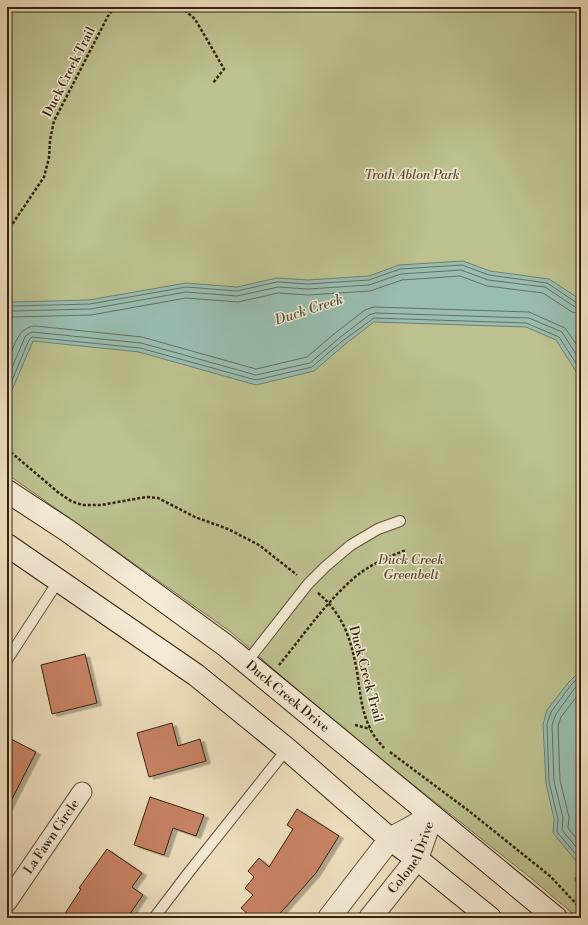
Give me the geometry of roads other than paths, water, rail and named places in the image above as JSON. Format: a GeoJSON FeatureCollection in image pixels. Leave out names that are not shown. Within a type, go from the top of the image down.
{"type":"FeatureCollection","features":[{"type":"Feature","properties":{"kind":"main road","name":"Duck Creek Drive"},"geometry":{"type":"LineString","coordinates":[[7,491],[68,531],[225,645],[556,918]]}},
{"type":"Feature","properties":{"kind":"main road"},"geometry":{"type":"LineString","coordinates":[[7,545],[196,674],[287,749],[390,839],[490,918]]}},
{"type":"Feature","properties":{"kind":"main road","name":"Colonel Drive"},"geometry":{"type":"LineString","coordinates":[[329,918],[390,839],[432,816]]}},
{"type":"Feature","properties":{"kind":"main road","name":"Colonel Drive"},"geometry":{"type":"LineString","coordinates":[[370,918],[417,859],[432,816]]}},
{"type":"Feature","properties":{"kind":"street","name":"La Fawn Circle"},"geometry":{"type":"LineString","coordinates":[[7,902],[82,792]]}},
{"type":"Feature","properties":{"kind":"lane"},"geometry":{"type":"LineString","coordinates":[[246,663],[308,584],[326,566],[350,545],[378,529],[400,521]]}},
{"type":"Feature","properties":{"kind":"lane"},"geometry":{"type":"LineString","coordinates":[[7,660],[59,580]]}},
{"type":"Feature","properties":{"kind":"lane"},"geometry":{"type":"LineString","coordinates":[[154,918],[193,866],[287,749]]}},
{"type":"Feature","properties":{"kind":"water","name":"Duck Creek"},"geometry":{"type":"Polygon","coordinates":[[[463,261],[490,271],[549,279],[581,300],[581,379],[556,340],[526,327],[374,322],[314,371],[256,385],[139,352],[33,341],[9,397],[7,397],[7,298],[13,302],[89,300],[186,283],[237,287],[277,278],[308,280],[369,276],[399,265],[463,261]]]}},
{"type":"Feature","properties":{"kind":"water"},"geometry":{"type":"Polygon","coordinates":[[[581,670],[581,865],[553,833],[554,819],[546,783],[543,724],[547,710],[568,683],[581,670]]]}},
{"type":"Feature","properties":{"kind":"waterway"},"geometry":{"type":"LineString","coordinates":[[577,879],[581,876]]}},
{"type":"Feature","properties":{"kind":"park label","name":"Troth Ablon Park"},"geometry":{"type":"Point","coordinates":[412,175]}},
{"type":"Feature","properties":{"kind":"park label","name":"Duck Creek Greenbelt"},"geometry":{"type":"Point","coordinates":[411,568]}}]}
